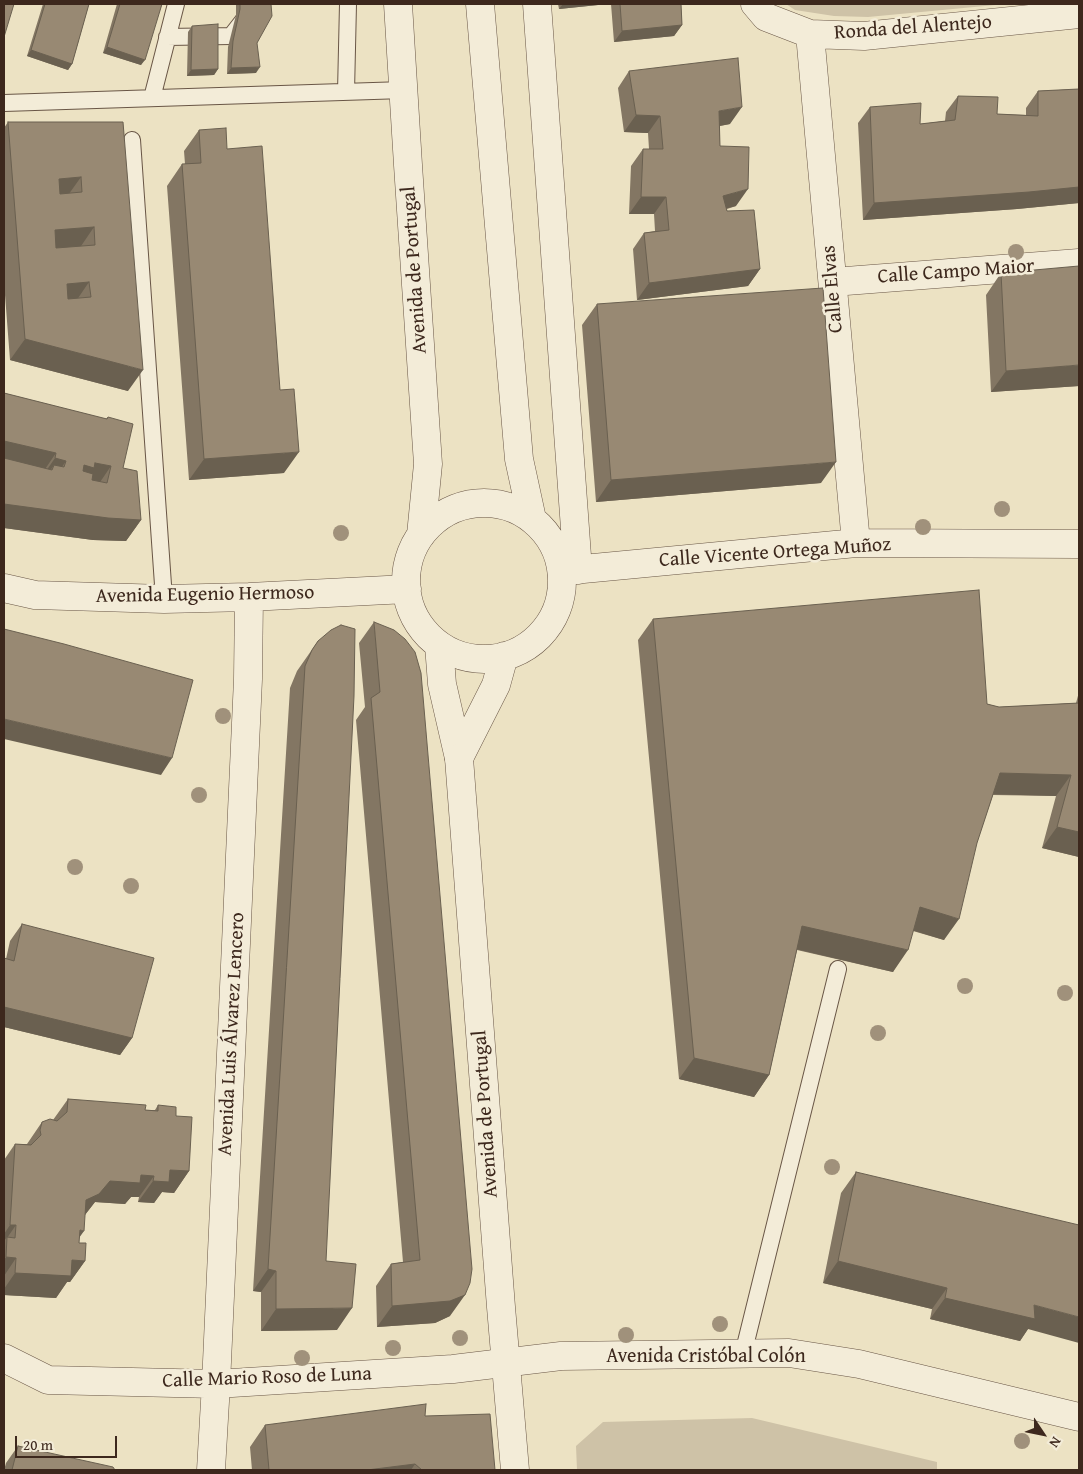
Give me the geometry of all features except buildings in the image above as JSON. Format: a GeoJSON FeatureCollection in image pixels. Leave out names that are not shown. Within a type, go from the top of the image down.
{"type":"FeatureCollection","features":[{"type":"Feature","properties":{"kind":"street","name":"Avenida de Portugal"},"geometry":{"type":"LineString","coordinates":[[398,4],[428,464],[421,535]]}},
{"type":"Feature","properties":{"kind":"street"},"geometry":{"type":"LineString","coordinates":[[480,4],[519,459],[532,519]]}},
{"type":"Feature","properties":{"kind":"street"},"geometry":{"type":"LineString","coordinates":[[537,4],[570,571],[555,612],[546,628],[527,646],[504,656],[484,659],[463,656],[439,645],[428,635],[419,624],[411,608],[407,588],[408,566],[413,550],[421,535],[432,523],[446,513],[459,507],[473,504],[502,504],[518,510],[532,519],[549,537],[557,554],[570,571]]}},
{"type":"Feature","properties":{"kind":"street","name":"Ronda del Alentejo"},"geometry":{"type":"LineString","coordinates":[[755,4],[766,16],[810,34],[864,36],[1079,14]]}},
{"type":"Feature","properties":{"kind":"street","name":"Calle Elvas"},"geometry":{"type":"LineString","coordinates":[[810,34],[856,543]]}},
{"type":"Feature","properties":{"kind":"street","name":"Calle Campo Maior"},"geometry":{"type":"LineString","coordinates":[[833,282],[1079,263]]}},
{"type":"Feature","properties":{"kind":"street","name":"Calle Vicente Ortega Muñoz"},"geometry":{"type":"LineString","coordinates":[[570,571],[856,543],[1079,544]]}},
{"type":"Feature","properties":{"kind":"street","name":"Avenida Eugenio Hermoso"},"geometry":{"type":"LineString","coordinates":[[4,588],[35,595],[164,599],[249,597],[407,588]]}},
{"type":"Feature","properties":{"kind":"street","name":"Avenida Luis Álvarez Lencero"},"geometry":{"type":"LineString","coordinates":[[211,1470],[248,679],[249,597]]}},
{"type":"Feature","properties":{"kind":"street","name":"Avenida de Portugal"},"geometry":{"type":"LineString","coordinates":[[439,645],[442,684],[459,758],[515,1470]]}},
{"type":"Feature","properties":{"kind":"street"},"geometry":{"type":"LineString","coordinates":[[459,758],[496,685],[504,656]]}},
{"type":"Feature","properties":{"kind":"street","name":"Avenida Cristóbal Colón"},"geometry":{"type":"LineString","coordinates":[[506,1363],[561,1356],[789,1353],[859,1364],[1079,1417]]}},
{"type":"Feature","properties":{"kind":"street","name":"Calle Mario Roso de Luna"},"geometry":{"type":"LineString","coordinates":[[4,1358],[48,1380],[216,1384],[506,1363]]}},
{"type":"Feature","properties":{"kind":"lane"},"geometry":{"type":"LineString","coordinates":[[152,98],[176,4]]}},
{"type":"Feature","properties":{"kind":"lane"},"geometry":{"type":"LineString","coordinates":[[168,37],[230,36],[256,4]]}},
{"type":"Feature","properties":{"kind":"lane"},"geometry":{"type":"LineString","coordinates":[[346,92],[348,4]]}},
{"type":"Feature","properties":{"kind":"lane"},"geometry":{"type":"LineString","coordinates":[[4,102],[404,90]]}},
{"type":"Feature","properties":{"kind":"lane"},"geometry":{"type":"LineString","coordinates":[[132,140],[164,599]]}},
{"type":"Feature","properties":{"kind":"lane"},"geometry":{"type":"LineString","coordinates":[[743,1354],[838,969]]}},
{"type":"Feature","properties":{"kind":"shaded area"},"geometry":{"type":"Polygon","coordinates":[[[786,4],[1006,4],[868,17],[834,16],[795,10],[786,4]]]}},
{"type":"Feature","properties":{"kind":"shaded area"},"geometry":{"type":"Polygon","coordinates":[[[752,1418],[937,1462],[937,1470],[577,1470],[576,1446],[603,1422],[752,1418]]]}}]}
